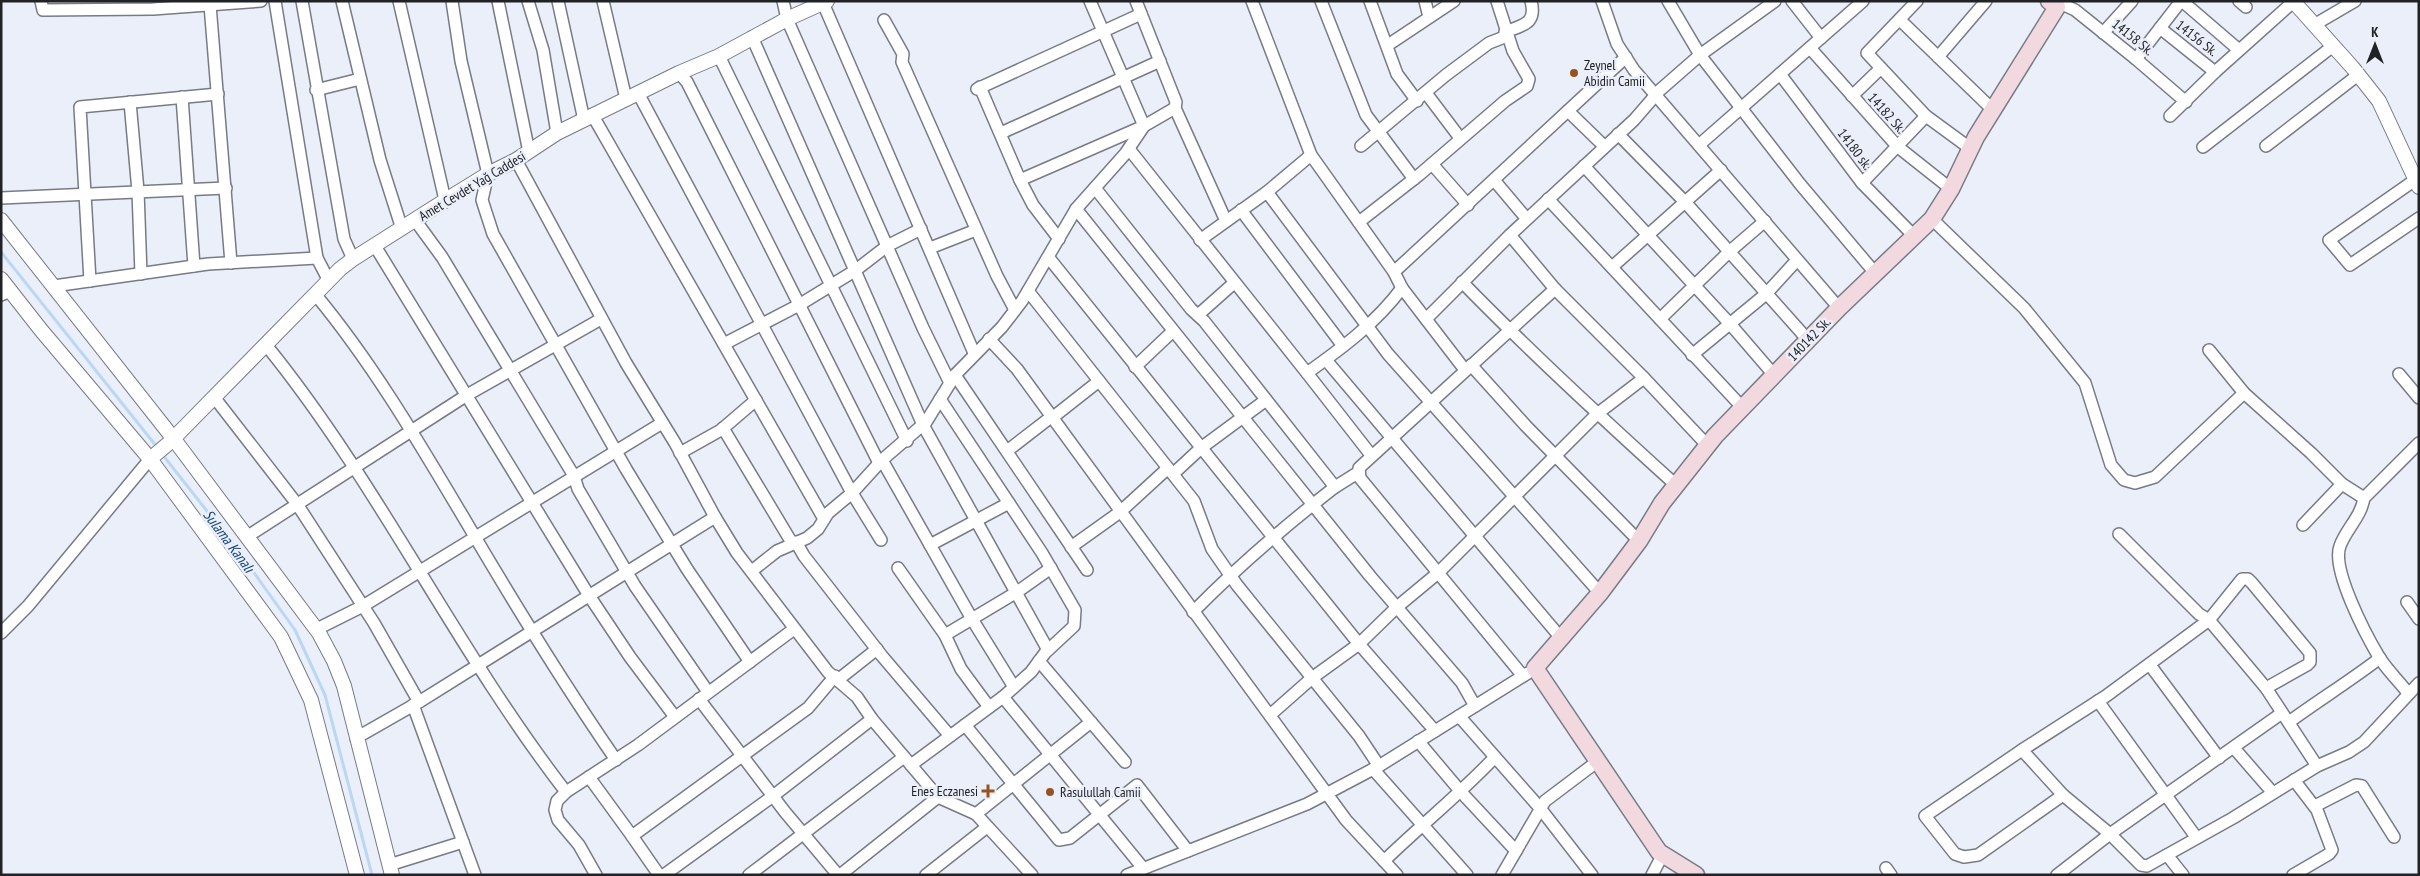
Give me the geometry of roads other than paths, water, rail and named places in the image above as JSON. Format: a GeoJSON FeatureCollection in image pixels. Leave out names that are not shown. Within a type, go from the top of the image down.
{"type":"FeatureCollection","features":[{"type":"Feature","properties":{"kind":"main road","name":"140142 Sk."},"geometry":{"type":"LineString","coordinates":[[1534,668],[1600,593],[1638,541],[1662,503],[1707,445],[1839,308],[1932,219],[1951,189],[1971,148],[2053,4]]}},
{"type":"Feature","properties":{"kind":"main road"},"geometry":{"type":"LineString","coordinates":[[1534,668],[1659,852],[1696,875]]}},
{"type":"Feature","properties":{"kind":"street"},"geometry":{"type":"LineString","coordinates":[[41,1],[42,10],[153,5],[210,5],[261,1]]}},
{"type":"Feature","properties":{"kind":"street"},"geometry":{"type":"LineString","coordinates":[[275,1],[317,258],[329,281]]}},
{"type":"Feature","properties":{"kind":"street"},"geometry":{"type":"LineString","coordinates":[[302,1],[316,90],[344,240],[353,259]]}},
{"type":"Feature","properties":{"kind":"street"},"geometry":{"type":"LineString","coordinates":[[342,1],[382,168],[402,229]]}},
{"type":"Feature","properties":{"kind":"street"},"geometry":{"type":"LineString","coordinates":[[399,1],[446,200]]}},
{"type":"Feature","properties":{"kind":"street"},"geometry":{"type":"LineString","coordinates":[[452,1],[461,61],[488,174],[482,200],[493,234],[554,344],[671,543],[750,662]]}},
{"type":"Feature","properties":{"kind":"street"},"geometry":{"type":"LineString","coordinates":[[498,1],[529,152]]}},
{"type":"Feature","properties":{"kind":"street"},"geometry":{"type":"LineString","coordinates":[[528,1],[543,50],[557,133]]}},
{"type":"Feature","properties":{"kind":"street"},"geometry":{"type":"LineString","coordinates":[[558,1],[589,118],[724,344],[824,519]]}},
{"type":"Feature","properties":{"kind":"street"},"geometry":{"type":"LineString","coordinates":[[604,1],[632,96],[762,324],[852,492],[881,540]]}},
{"type":"Feature","properties":{"kind":"street"},"geometry":{"type":"LineString","coordinates":[[782,1],[787,19],[923,328],[952,379],[1006,451],[1087,570]]}},
{"type":"Feature","properties":{"kind":"street"},"geometry":{"type":"LineString","coordinates":[[1090,1],[1144,126]]}},
{"type":"Feature","properties":{"kind":"street"},"geometry":{"type":"LineString","coordinates":[[1136,1],[1176,102],[1175,108],[1226,221]]}},
{"type":"Feature","properties":{"kind":"street"},"geometry":{"type":"LineString","coordinates":[[1252,1],[1311,155],[1394,272],[1402,288],[1468,367],[1638,541]]}},
{"type":"Feature","properties":{"kind":"street"},"geometry":{"type":"LineString","coordinates":[[1322,1],[1366,115],[1414,179]]}},
{"type":"Feature","properties":{"kind":"street"},"geometry":{"type":"LineString","coordinates":[[1370,1],[1388,45],[1397,74],[1460,138]]}},
{"type":"Feature","properties":{"kind":"street"},"geometry":{"type":"LineString","coordinates":[[1424,1],[1429,17]]}},
{"type":"Feature","properties":{"kind":"street"},"geometry":{"type":"LineString","coordinates":[[1388,45],[1454,1]]}},
{"type":"Feature","properties":{"kind":"street"},"geometry":{"type":"LineString","coordinates":[[1359,222],[1414,179],[1505,101],[1527,86],[1529,79],[1513,51],[1496,1]]}},
{"type":"Feature","properties":{"kind":"street"},"geometry":{"type":"LineString","coordinates":[[1361,146],[1446,75],[1489,43],[1530,20],[1533,15],[1531,1]]}},
{"type":"Feature","properties":{"kind":"street"},"geometry":{"type":"LineString","coordinates":[[1602,1],[1617,44],[1655,96],[1839,308]]}},
{"type":"Feature","properties":{"kind":"street"},"geometry":{"type":"LineString","coordinates":[[1668,1],[1700,55],[1800,184],[1875,273]]}},
{"type":"Feature","properties":{"kind":"street"},"geometry":{"type":"LineString","coordinates":[[1426,319],[1526,218],[1618,134],[1655,96],[1700,55],[1775,1]]}},
{"type":"Feature","properties":{"kind":"street"},"geometry":{"type":"LineString","coordinates":[[1792,1],[1821,38]]}},
{"type":"Feature","properties":{"kind":"street"},"geometry":{"type":"LineString","coordinates":[[1698,145],[1863,1]]}},
{"type":"Feature","properties":{"kind":"street"},"geometry":{"type":"LineString","coordinates":[[1918,1],[1867,53],[1926,116],[1971,148]]}},
{"type":"Feature","properties":{"kind":"street"},"geometry":{"type":"LineString","coordinates":[[1938,57],[1986,1]]}},
{"type":"Feature","properties":{"kind":"street"},"geometry":{"type":"LineString","coordinates":[[2103,32],[2132,1]]}},
{"type":"Feature","properties":{"kind":"street"},"geometry":{"type":"LineString","coordinates":[[2314,25],[2355,1]]}},
{"type":"Feature","properties":{"kind":"street"},"geometry":{"type":"LineString","coordinates":[[825,2],[974,353]]}},
{"type":"Feature","properties":{"kind":"street","name":"Amet Cevdet Yağ Caddesi"},"geometry":{"type":"LineString","coordinates":[[152,457],[315,294],[353,259],[557,133],[719,56],[787,19],[825,2]]}},
{"type":"Feature","properties":{"kind":"street"},"geometry":{"type":"LineString","coordinates":[[2136,58],[2179,2],[2240,50]]}},
{"type":"Feature","properties":{"kind":"street"},"geometry":{"type":"LineString","coordinates":[[2170,116],[2215,72],[2293,2],[2379,101],[2417,184],[2329,240],[2350,265],[2419,218]]}},
{"type":"Feature","properties":{"kind":"street","name":"14158 Sk."},"geometry":{"type":"LineString","coordinates":[[2053,4],[2075,10],[2136,58],[2186,102]]}},
{"type":"Feature","properties":{"kind":"street"},"geometry":{"type":"LineString","coordinates":[[210,5],[226,188],[230,263]]}},
{"type":"Feature","properties":{"kind":"street"},"geometry":{"type":"LineString","coordinates":[[1059,239],[1033,205],[1020,180],[1001,133],[978,88],[1141,14]]}},
{"type":"Feature","properties":{"kind":"street"},"geometry":{"type":"LineString","coordinates":[[884,20],[903,54],[902,62],[976,230],[1015,310]]}},
{"type":"Feature","properties":{"kind":"street"},"geometry":{"type":"LineString","coordinates":[[1900,20],[1993,110]]}},
{"type":"Feature","properties":{"kind":"street","name":"14156 Sk."},"geometry":{"type":"LineString","coordinates":[[2160,28],[2215,72]]}},
{"type":"Feature","properties":{"kind":"street"},"geometry":{"type":"LineString","coordinates":[[752,37],[923,425],[974,520],[1048,650]]}},
{"type":"Feature","properties":{"kind":"street"},"geometry":{"type":"LineString","coordinates":[[2203,147],[2333,46]]}},
{"type":"Feature","properties":{"kind":"street","name":"14182 Sk."},"geometry":{"type":"LineString","coordinates":[[1810,48],[1898,147],[1951,189]]}},
{"type":"Feature","properties":{"kind":"street"},"geometry":{"type":"LineString","coordinates":[[719,56],[906,441]]}},
{"type":"Feature","properties":{"kind":"street"},"geometry":{"type":"LineString","coordinates":[[1394,272],[1626,57]]}},
{"type":"Feature","properties":{"kind":"street"},"geometry":{"type":"LineString","coordinates":[[1001,133],[1160,61]]}},
{"type":"Feature","properties":{"kind":"street"},"geometry":{"type":"LineString","coordinates":[[1852,96],[1881,68]]}},
{"type":"Feature","properties":{"kind":"street"},"geometry":{"type":"LineString","coordinates":[[679,74],[687,82],[799,305],[881,462],[972,619],[1014,687]]}},
{"type":"Feature","properties":{"kind":"street","name":"14180 sk."},"geometry":{"type":"LineString","coordinates":[[1780,74],[1862,183],[1914,236]]}},
{"type":"Feature","properties":{"kind":"street"},"geometry":{"type":"LineString","coordinates":[[2266,146],[2358,75]]}},
{"type":"Feature","properties":{"kind":"street"},"geometry":{"type":"LineString","coordinates":[[316,90],[360,80]]}},
{"type":"Feature","properties":{"kind":"street"},"geometry":{"type":"LineString","coordinates":[[90,281],[80,106],[218,94]]}},
{"type":"Feature","properties":{"kind":"street"},"geometry":{"type":"LineString","coordinates":[[182,97],[194,266]]}},
{"type":"Feature","properties":{"kind":"street"},"geometry":{"type":"LineString","coordinates":[[130,102],[138,192],[141,274]]}},
{"type":"Feature","properties":{"kind":"street"},"geometry":{"type":"LineString","coordinates":[[1020,180],[1144,126],[1175,108]]}},
{"type":"Feature","properties":{"kind":"street"},"geometry":{"type":"LineString","coordinates":[[1568,111],[1604,146]]}},
{"type":"Feature","properties":{"kind":"street"},"geometry":{"type":"LineString","coordinates":[[1862,183],[1926,116]]}},
{"type":"Feature","properties":{"kind":"street"},"geometry":{"type":"LineString","coordinates":[[753,570],[777,551],[807,538],[818,529],[834,507],[923,425],[952,379],[1015,310],[1049,258],[1076,209],[1129,149],[1144,126]]}},
{"type":"Feature","properties":{"kind":"street"},"geometry":{"type":"LineString","coordinates":[[1618,134],[1684,202],[1808,340]]}},
{"type":"Feature","properties":{"kind":"street"},"geometry":{"type":"LineString","coordinates":[[1129,149],[1371,455]]}},
{"type":"Feature","properties":{"kind":"street"},"geometry":{"type":"LineString","coordinates":[[1200,240],[1267,192],[1311,155]]}},
{"type":"Feature","properties":{"kind":"street"},"geometry":{"type":"LineString","coordinates":[[516,160],[601,319],[737,553],[753,570],[794,630],[837,678],[857,697],[872,719],[938,797],[976,814],[1026,873]]}},
{"type":"Feature","properties":{"kind":"street"},"geometry":{"type":"LineString","coordinates":[[1432,164],[1468,204]]}},
{"type":"Feature","properties":{"kind":"street"},"geometry":{"type":"LineString","coordinates":[[1584,166],[1695,285],[1774,375]]}},
{"type":"Feature","properties":{"kind":"street"},"geometry":{"type":"LineString","coordinates":[[1612,267],[1721,170]]}},
{"type":"Feature","properties":{"kind":"street"},"geometry":{"type":"LineString","coordinates":[[1494,180],[1526,218]]}},
{"type":"Feature","properties":{"kind":"street"},"geometry":{"type":"LineString","coordinates":[[1,198],[226,188]]}},
{"type":"Feature","properties":{"kind":"street"},"geometry":{"type":"LineString","coordinates":[[1094,188],[1335,487]]}},
{"type":"Feature","properties":{"kind":"street"},"geometry":{"type":"LineString","coordinates":[[1267,192],[1388,354],[1600,593]]}},
{"type":"Feature","properties":{"kind":"street"},"geometry":{"type":"LineString","coordinates":[[1548,199],[1742,407]]}},
{"type":"Feature","properties":{"kind":"street"},"geometry":{"type":"LineString","coordinates":[[1076,209],[1312,505],[1462,683],[1475,706]]}},
{"type":"Feature","properties":{"kind":"street"},"geometry":{"type":"LineString","coordinates":[[1241,210],[1343,346]]}},
{"type":"Feature","properties":{"kind":"street"},"geometry":{"type":"LineString","coordinates":[[1932,219],[2024,308],[2085,383],[2111,465],[2124,480],[2135,483],[2145,482],[2155,477],[2244,393]]}},
{"type":"Feature","properties":{"kind":"street"},"geometry":{"type":"LineString","coordinates":[[1,220],[54,286],[171,440],[248,536],[317,630],[334,661],[344,686],[391,870],[463,842]]}},
{"type":"Feature","properties":{"kind":"street"},"geometry":{"type":"LineString","coordinates":[[415,220],[442,257],[508,370],[574,476],[578,489],[635,586],[742,756],[804,835],[839,875],[938,797]]}},
{"type":"Feature","properties":{"kind":"street"},"geometry":{"type":"LineString","coordinates":[[1660,319],[1729,252],[1765,221]]}},
{"type":"Feature","properties":{"kind":"street"},"geometry":{"type":"LineString","coordinates":[[724,344],[799,305],[856,270],[887,246],[921,229]]}},
{"type":"Feature","properties":{"kind":"street"},"geometry":{"type":"LineString","coordinates":[[930,248],[976,230]]}},
{"type":"Feature","properties":{"kind":"street"},"geometry":{"type":"LineString","coordinates":[[1510,235],[1555,289],[1644,378],[1707,445]]}},
{"type":"Feature","properties":{"kind":"street"},"geometry":{"type":"LineString","coordinates":[[375,246],[588,594],[630,658],[675,717]]}},
{"type":"Feature","properties":{"kind":"street"},"geometry":{"type":"LineString","coordinates":[[54,286],[194,266],[317,258]]}},
{"type":"Feature","properties":{"kind":"street"},"geometry":{"type":"LineString","coordinates":[[1049,258],[1359,644],[1435,731]]}},
{"type":"Feature","properties":{"kind":"street"},"geometry":{"type":"LineString","coordinates":[[1692,355],[1731,325],[1766,294],[1797,260]]}},
{"type":"Feature","properties":{"kind":"street"},"geometry":{"type":"LineString","coordinates":[[1,279],[6,293],[152,457],[281,637],[311,700],[357,875]]}},
{"type":"Feature","properties":{"kind":"street"},"geometry":{"type":"LineString","coordinates":[[1462,282],[1597,414],[1677,486]]}},
{"type":"Feature","properties":{"kind":"street"},"geometry":{"type":"LineString","coordinates":[[1198,315],[1234,283]]}},
{"type":"Feature","properties":{"kind":"street"},"geometry":{"type":"LineString","coordinates":[[1307,373],[1326,360],[1386,310],[1402,288]]}},
{"type":"Feature","properties":{"kind":"street"},"geometry":{"type":"LineString","coordinates":[[1127,875],[1307,804],[1376,768],[1534,668],[1438,573],[1360,478],[1359,468],[1429,402],[1555,289]]}},
{"type":"Feature","properties":{"kind":"street"},"geometry":{"type":"LineString","coordinates":[[1028,291],[1194,501],[1212,549],[1230,574],[1359,736],[1376,768],[1421,824],[1467,875]]}},
{"type":"Feature","properties":{"kind":"street"},"geometry":{"type":"LineString","coordinates":[[315,294],[341,326],[410,431],[531,631],[616,760]]}},
{"type":"Feature","properties":{"kind":"street"},"geometry":{"type":"LineString","coordinates":[[248,536],[467,395],[508,370],[601,319]]}},
{"type":"Feature","properties":{"kind":"street"},"geometry":{"type":"LineString","coordinates":[[1135,367],[1173,331]]}},
{"type":"Feature","properties":{"kind":"street"},"geometry":{"type":"LineString","coordinates":[[989,339],[1017,369],[1346,820],[1397,875]]}},
{"type":"Feature","properties":{"kind":"street"},"geometry":{"type":"LineString","coordinates":[[266,345],[301,388],[476,665],[502,700],[535,752],[566,792]]}},
{"type":"Feature","properties":{"kind":"street"},"geometry":{"type":"LineString","coordinates":[[2209,350],[2244,393],[2311,453],[2342,484],[2364,498]]}},
{"type":"Feature","properties":{"kind":"street"},"geometry":{"type":"LineString","coordinates":[[1326,360],[1474,538],[1561,638]]}},
{"type":"Feature","properties":{"kind":"street"},"geometry":{"type":"LineString","coordinates":[[2399,374],[2419,398]]}},
{"type":"Feature","properties":{"kind":"street"},"geometry":{"type":"LineString","coordinates":[[1270,715],[1312,678],[1359,644],[1397,607],[1438,573],[1556,458],[1597,414],[1644,378]]}},
{"type":"Feature","properties":{"kind":"street"},"geometry":{"type":"LineString","coordinates":[[1006,451],[1100,381]]}},
{"type":"Feature","properties":{"kind":"street"},"geometry":{"type":"LineString","coordinates":[[214,397],[298,504],[363,606],[416,703],[475,875]]}},
{"type":"Feature","properties":{"kind":"street"},"geometry":{"type":"LineString","coordinates":[[749,875],[908,761],[950,736],[1003,697],[1074,626],[1076,610],[1051,568],[940,399]]}},
{"type":"Feature","properties":{"kind":"street"},"geometry":{"type":"LineString","coordinates":[[680,453],[723,428],[756,400]]}},
{"type":"Feature","properties":{"kind":"street"},"geometry":{"type":"LineString","coordinates":[[1071,547],[1120,512],[1170,471],[1266,400]]}},
{"type":"Feature","properties":{"kind":"street"},"geometry":{"type":"LineString","coordinates":[[317,630],[363,606],[662,423]]}},
{"type":"Feature","properties":{"kind":"street"},"geometry":{"type":"LineString","coordinates":[[723,428],[804,556],[950,736]]}},
{"type":"Feature","properties":{"kind":"street"},"geometry":{"type":"LineString","coordinates":[[2408,693],[2380,658],[2343,584],[2338,557],[2339,546],[2362,508],[2364,498],[2419,443]]}},
{"type":"Feature","properties":{"kind":"street"},"geometry":{"type":"LineString","coordinates":[[1,633],[28,606],[152,457]]}},
{"type":"Feature","properties":{"kind":"street"},"geometry":{"type":"LineString","coordinates":[[1193,612],[1230,574],[1272,536],[1335,487],[1359,472]]}},
{"type":"Feature","properties":{"kind":"street"},"geometry":{"type":"LineString","coordinates":[[2302,525],[2342,484]]}},
{"type":"Feature","properties":{"kind":"street"},"geometry":{"type":"LineString","coordinates":[[930,545],[1009,503]]}},
{"type":"Feature","properties":{"kind":"street"},"geometry":{"type":"LineString","coordinates":[[356,738],[416,703],[588,594],[715,517]]}},
{"type":"Feature","properties":{"kind":"street"},"geometry":{"type":"LineString","coordinates":[[2119,534],[2208,620],[2266,688],[2317,766]]}},
{"type":"Feature","properties":{"kind":"street"},"geometry":{"type":"LineString","coordinates":[[898,568],[945,635],[961,669],[989,707]]}},
{"type":"Feature","properties":{"kind":"street"},"geometry":{"type":"LineString","coordinates":[[945,635],[1016,592],[1051,568]]}},
{"type":"Feature","properties":{"kind":"street"},"geometry":{"type":"LineString","coordinates":[[2064,795],[1978,855],[1964,857],[1955,854],[1926,816],[2150,664],[2208,620],[2238,582],[2248,579],[2310,653],[2310,662],[2266,688]]}},
{"type":"Feature","properties":{"kind":"street"},"geometry":{"type":"LineString","coordinates":[[2408,602],[2419,619]]}},
{"type":"Feature","properties":{"kind":"street"},"geometry":{"type":"LineString","coordinates":[[596,875],[579,845],[558,820],[555,810],[557,802],[566,792],[616,760],[794,630]]}},
{"type":"Feature","properties":{"kind":"street"},"geometry":{"type":"LineString","coordinates":[[632,836],[808,708],[837,678],[878,649]]}},
{"type":"Feature","properties":{"kind":"street"},"geometry":{"type":"LineString","coordinates":[[2057,875],[2110,834],[2219,758],[2345,685],[2380,658]]}},
{"type":"Feature","properties":{"kind":"street"},"geometry":{"type":"LineString","coordinates":[[1039,661],[1125,762]]}},
{"type":"Feature","properties":{"kind":"street"},"geometry":{"type":"LineString","coordinates":[[2150,664],[2219,758]]}},
{"type":"Feature","properties":{"kind":"street"},"geometry":{"type":"LineString","coordinates":[[2022,750],[2064,795],[2110,834],[2141,865],[2147,866],[2233,818],[2317,766],[2349,752],[2364,742],[2389,717],[2408,693],[2419,684]]}},
{"type":"Feature","properties":{"kind":"street"},"geometry":{"type":"LineString","coordinates":[[1003,697],[1143,868]]}},
{"type":"Feature","properties":{"kind":"street"},"geometry":{"type":"LineString","coordinates":[[2098,701],[2196,837]]}},
{"type":"Feature","properties":{"kind":"street"},"geometry":{"type":"LineString","coordinates":[[1459,716],[1540,808],[1587,872]]}},
{"type":"Feature","properties":{"kind":"street"},"geometry":{"type":"LineString","coordinates":[[664,875],[773,796],[872,719]]}},
{"type":"Feature","properties":{"kind":"street"},"geometry":{"type":"LineString","coordinates":[[976,814],[1091,722]]}},
{"type":"Feature","properties":{"kind":"street"},"geometry":{"type":"LineString","coordinates":[[965,725],[1059,840],[1070,838],[1137,785],[1188,850]]}},
{"type":"Feature","properties":{"kind":"street"},"geometry":{"type":"LineString","coordinates":[[1418,742],[1516,851]]}},
{"type":"Feature","properties":{"kind":"street"},"geometry":{"type":"LineString","coordinates":[[2234,748],[2273,793]]}},
{"type":"Feature","properties":{"kind":"street"},"geometry":{"type":"LineString","coordinates":[[1384,861],[1421,824],[1461,792],[1495,757]]}},
{"type":"Feature","properties":{"kind":"street"},"geometry":{"type":"LineString","coordinates":[[1502,875],[1545,800],[1598,761]]}},
{"type":"Feature","properties":{"kind":"street"},"geometry":{"type":"LineString","coordinates":[[588,777],[659,875]]}},
{"type":"Feature","properties":{"kind":"street"},"geometry":{"type":"LineString","coordinates":[[2293,875],[2329,854],[2332,850],[2325,827],[2315,806],[2294,780]]}},
{"type":"Feature","properties":{"kind":"street"},"geometry":{"type":"LineString","coordinates":[[2315,806],[2356,785],[2362,786],[2394,837]]}},
{"type":"Feature","properties":{"kind":"street"},"geometry":{"type":"LineString","coordinates":[[926,875],[987,827]]}},
{"type":"Feature","properties":{"kind":"street"},"geometry":{"type":"LineString","coordinates":[[1652,875],[1663,854]]}},
{"type":"Feature","properties":{"kind":"street"},"geometry":{"type":"LineString","coordinates":[[2167,855],[2183,875]]}},
{"type":"Feature","properties":{"kind":"waterway","name":"Sulama Kanalı"},"geometry":{"type":"LineString","coordinates":[[1,252],[157,447]]}},
{"type":"Feature","properties":{"kind":"waterway","name":"Sulama Kanalı"},"geometry":{"type":"LineString","coordinates":[[162,454],[237,549],[295,630],[325,695],[372,875]]}},
{"type":"Feature","properties":{"kind":"place","name":"Zeynel Abidin Camii"},"geometry":{"type":"Point","coordinates":[1574,73]}},
{"type":"Feature","properties":{"kind":"place","name":"Enes Eczanesi"},"geometry":{"type":"Point","coordinates":[988,791]}},
{"type":"Feature","properties":{"kind":"place","name":"Rasulullah Camii"},"geometry":{"type":"Point","coordinates":[1050,792]}}]}
